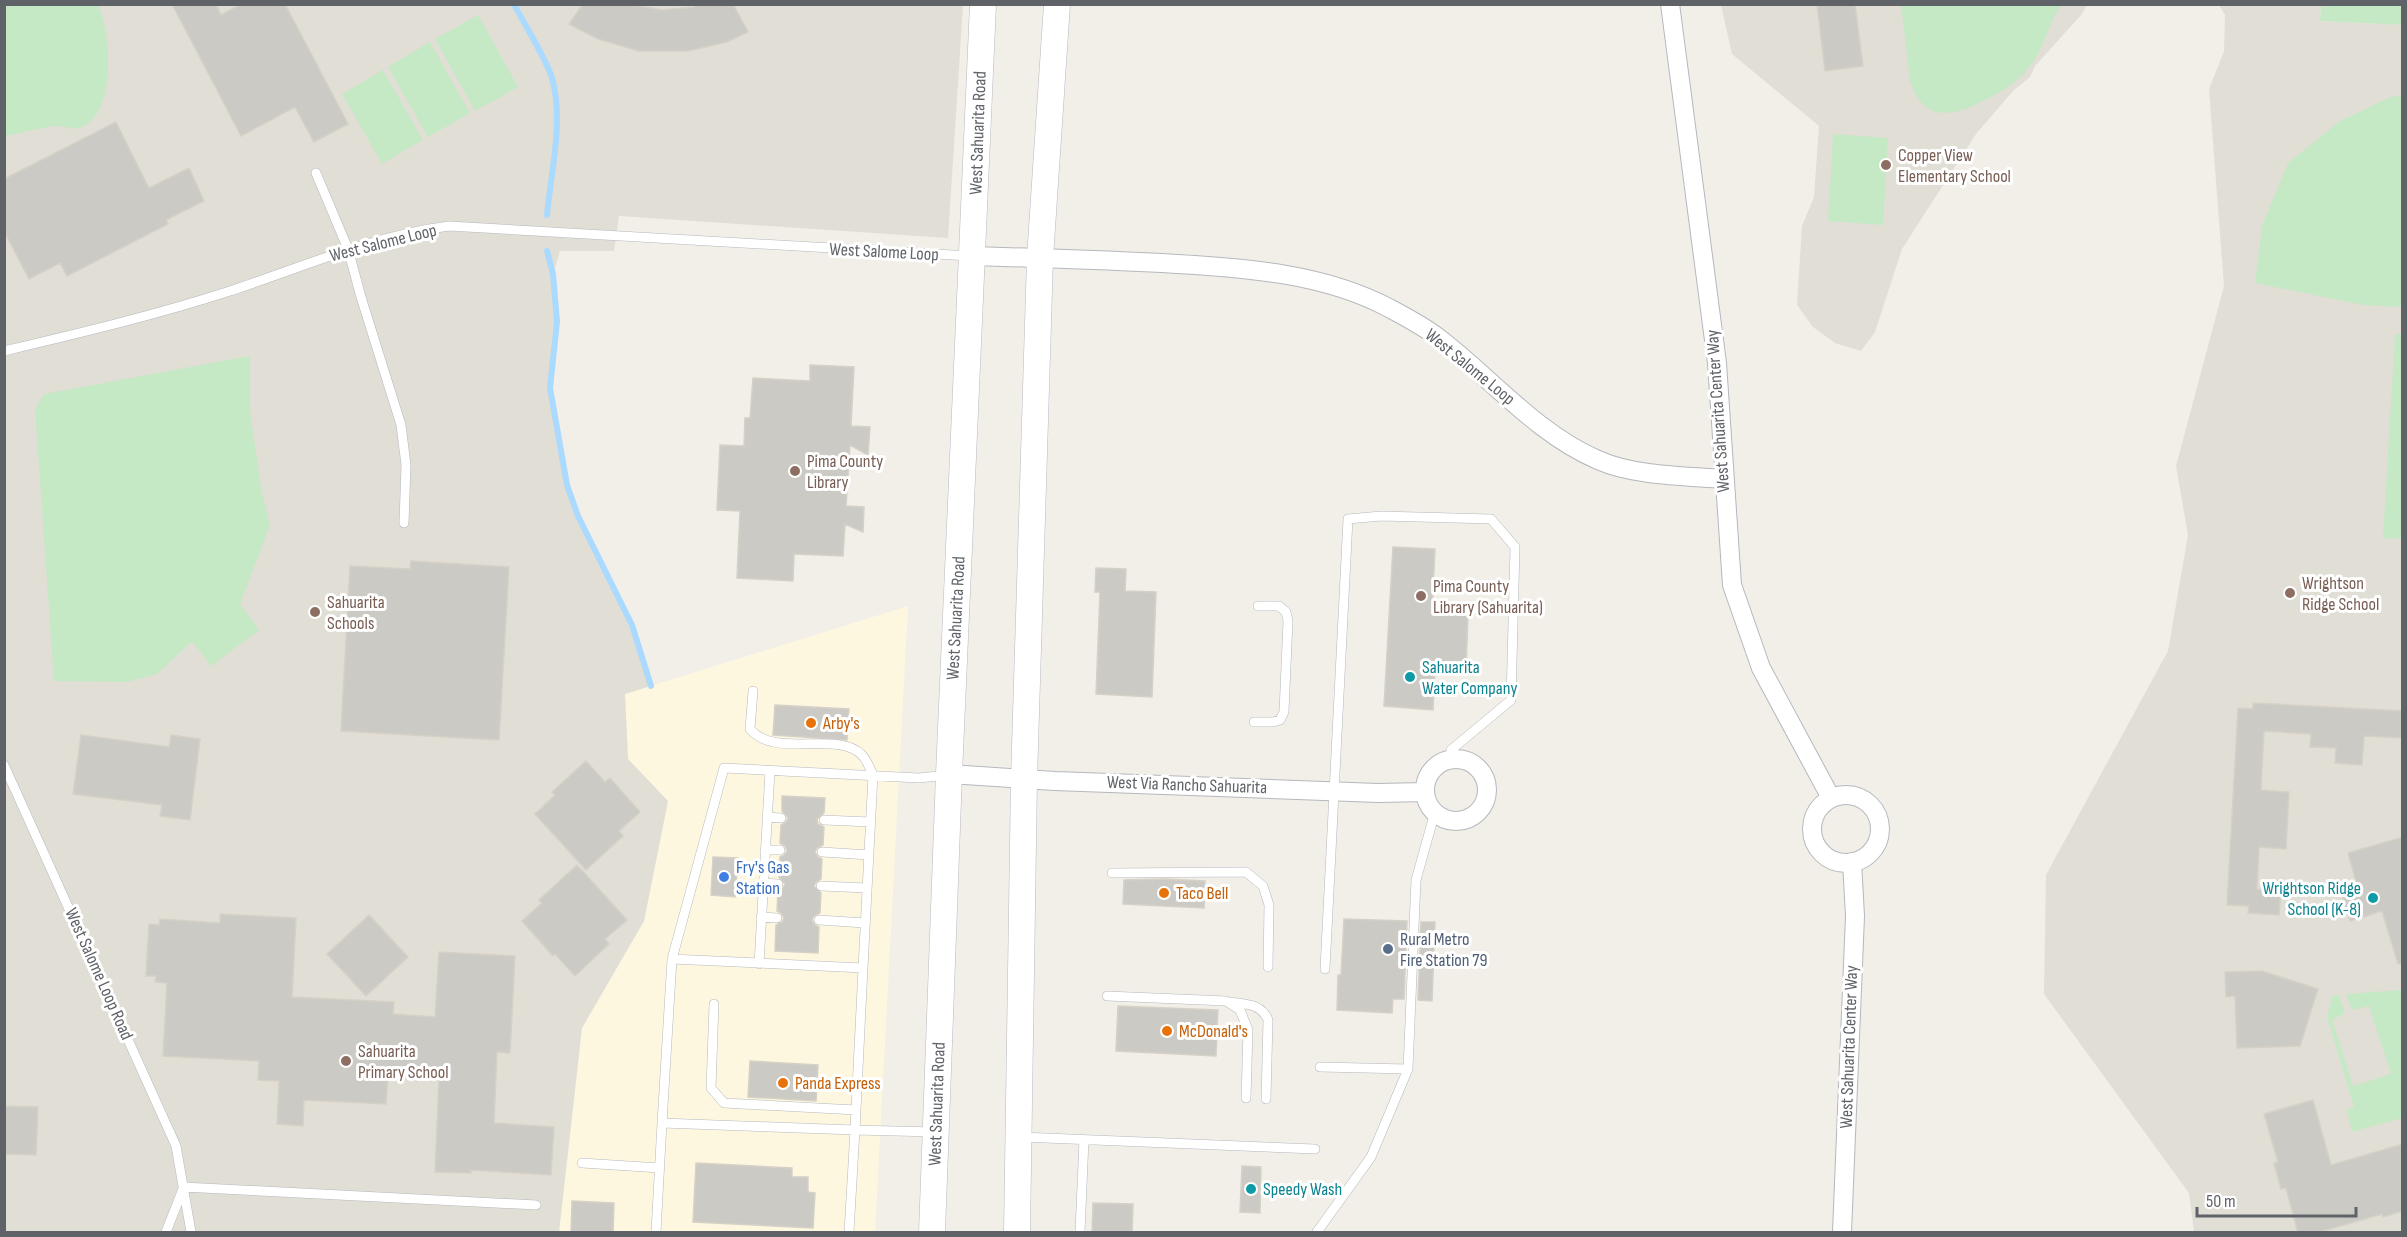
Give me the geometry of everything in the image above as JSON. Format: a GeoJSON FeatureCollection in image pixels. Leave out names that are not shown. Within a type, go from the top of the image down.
{"type":"FeatureCollection","features":[{"type":"Feature","properties":{"kind":"main road","name":"West Sahuarita Road"},"geometry":{"type":"LineString","coordinates":[[932,1233],[949,774],[983,4]]}},
{"type":"Feature","properties":{"kind":"main road"},"geometry":{"type":"LineString","coordinates":[[1017,1233],[1024,779],[1040,258],[1057,4]]}},
{"type":"Feature","properties":{"kind":"street","name":"West Sahuarita Center Way"},"geometry":{"type":"LineString","coordinates":[[1670,4],[1717,363],[1723,479],[1732,585],[1761,668],[1831,798]]}},
{"type":"Feature","properties":{"kind":"street","name":"West Salome Loop"},"geometry":{"type":"LineString","coordinates":[[972,256],[1095,259],[1240,268],[1307,279],[1354,292],[1388,307],[1438,337],[1560,440],[1599,461],[1652,474],[1723,479]]}},
{"type":"Feature","properties":{"kind":"street"},"geometry":{"type":"LineString","coordinates":[[1455,759],[1468,761],[1477,766],[1487,784],[1483,805],[1477,812],[1460,820],[1450,820],[1435,812],[1425,792],[1431,772],[1438,764],[1455,759]]}},
{"type":"Feature","properties":{"kind":"street","name":"West Via Rancho Sahuarita"},"geometry":{"type":"LineString","coordinates":[[949,774],[1378,793],[1425,792]]}},
{"type":"Feature","properties":{"kind":"street"},"geometry":{"type":"LineString","coordinates":[[1851,795],[1861,798],[1869,804],[1879,821],[1880,832],[1872,850],[1864,857],[1852,862],[1833,860],[1823,854],[1816,846],[1812,835],[1815,814],[1831,798],[1851,795]]}},
{"type":"Feature","properties":{"kind":"street","name":"West Sahuarita Center Way"},"geometry":{"type":"LineString","coordinates":[[1842,1233],[1855,916],[1852,862]]}},
{"type":"Feature","properties":{"kind":"lane"},"geometry":{"type":"LineString","coordinates":[[316,173],[348,249],[401,425],[406,465],[404,524]]}},
{"type":"Feature","properties":{"kind":"lane","name":"West Salome Loop"},"geometry":{"type":"LineString","coordinates":[[4,351],[153,314],[229,291],[348,249],[413,231],[449,226],[972,256]]}},
{"type":"Feature","properties":{"kind":"lane"},"geometry":{"type":"LineString","coordinates":[[1325,969],[1348,519],[1381,516],[1491,519],[1515,548],[1511,700],[1451,750],[1455,759]]}},
{"type":"Feature","properties":{"kind":"lane"},"geometry":{"type":"LineString","coordinates":[[1254,722],[1280,720],[1284,712],[1288,621],[1286,612],[1279,606],[1258,606]]}},
{"type":"Feature","properties":{"kind":"lane"},"geometry":{"type":"LineString","coordinates":[[753,692],[750,729],[758,738],[771,742],[850,746],[862,755],[873,775],[849,1233]]}},
{"type":"Feature","properties":{"kind":"lane","name":"West Salome Loop Road"},"geometry":{"type":"LineString","coordinates":[[4,765],[176,1146],[191,1233]]}},
{"type":"Feature","properties":{"kind":"lane"},"geometry":{"type":"LineString","coordinates":[[656,1233],[672,959],[724,768],[919,778],[949,774]]}},
{"type":"Feature","properties":{"kind":"lane"},"geometry":{"type":"LineString","coordinates":[[759,963],[770,771]]}},
{"type":"Feature","properties":{"kind":"lane"},"geometry":{"type":"LineString","coordinates":[[1317,1233],[1371,1157],[1408,1069],[1416,880],[1435,812]]}},
{"type":"Feature","properties":{"kind":"lane"},"geometry":{"type":"LineString","coordinates":[[767,817],[781,818]]}},
{"type":"Feature","properties":{"kind":"lane"},"geometry":{"type":"LineString","coordinates":[[824,820],[871,822]]}},
{"type":"Feature","properties":{"kind":"lane"},"geometry":{"type":"LineString","coordinates":[[765,850],[780,850]]}},
{"type":"Feature","properties":{"kind":"lane"},"geometry":{"type":"LineString","coordinates":[[822,852],[869,855]]}},
{"type":"Feature","properties":{"kind":"lane"},"geometry":{"type":"LineString","coordinates":[[1112,873],[1246,872],[1263,886],[1269,906],[1268,967]]}},
{"type":"Feature","properties":{"kind":"lane"},"geometry":{"type":"LineString","coordinates":[[763,883],[778,884]]}},
{"type":"Feature","properties":{"kind":"lane"},"geometry":{"type":"LineString","coordinates":[[821,886],[867,888]]}},
{"type":"Feature","properties":{"kind":"lane"},"geometry":{"type":"LineString","coordinates":[[761,917],[777,918]]}},
{"type":"Feature","properties":{"kind":"lane"},"geometry":{"type":"LineString","coordinates":[[819,920],[865,922]]}},
{"type":"Feature","properties":{"kind":"lane"},"geometry":{"type":"LineString","coordinates":[[672,959],[863,968]]}},
{"type":"Feature","properties":{"kind":"lane"},"geometry":{"type":"LineString","coordinates":[[1107,996],[1226,1001],[1255,1006],[1265,1013],[1268,1020],[1266,1099]]}},
{"type":"Feature","properties":{"kind":"lane"},"geometry":{"type":"LineString","coordinates":[[1226,1001],[1239,1010],[1248,1030],[1246,1098]]}},
{"type":"Feature","properties":{"kind":"lane"},"geometry":{"type":"LineString","coordinates":[[714,1004],[711,1088],[724,1103],[856,1110]]}},
{"type":"Feature","properties":{"kind":"lane"},"geometry":{"type":"LineString","coordinates":[[1320,1067],[1408,1069]]}},
{"type":"Feature","properties":{"kind":"lane"},"geometry":{"type":"LineString","coordinates":[[662,1123],[936,1132]]}},
{"type":"Feature","properties":{"kind":"lane"},"geometry":{"type":"LineString","coordinates":[[1020,1137],[1315,1149]]}},
{"type":"Feature","properties":{"kind":"lane"},"geometry":{"type":"LineString","coordinates":[[1080,1233],[1084,1140]]}},
{"type":"Feature","properties":{"kind":"lane"},"geometry":{"type":"LineString","coordinates":[[582,1164],[660,1168]]}},
{"type":"Feature","properties":{"kind":"lane"},"geometry":{"type":"LineString","coordinates":[[183,1187],[536,1205]]}},
{"type":"Feature","properties":{"kind":"lane","name":"West Salome Loop Road"},"geometry":{"type":"LineString","coordinates":[[166,1233],[183,1187]]}},
{"type":"Feature","properties":{"kind":"shaded area","name":"Sahuarita Schools"},"geometry":{"type":"Polygon","coordinates":[[[5,5],[963,5],[948,238],[619,216],[614,251],[560,251],[553,274],[557,322],[550,388],[558,442],[567,485],[578,516],[632,625],[651,686],[625,694],[628,759],[668,801],[644,921],[582,1028],[559,1232],[5,1232],[5,5]]]}},
{"type":"Feature","properties":{"kind":"shaded area","name":"Copper View Elementary School"},"geometry":{"type":"Polygon","coordinates":[[[1721,5],[2087,5],[2082,14],[2035,66],[2030,77],[2013,91],[1976,134],[1902,249],[1875,332],[1861,351],[1835,343],[1813,327],[1797,305],[1802,226],[1814,197],[1819,126],[1732,54],[1721,5]]]}},
{"type":"Feature","properties":{"kind":"shaded area","name":"Wrightson Ridge School"},"geometry":{"type":"Polygon","coordinates":[[[2219,5],[2321,5],[2320,21],[2402,25],[2402,1232],[2194,1232],[2189,1193],[2044,994],[2046,875],[2168,651],[2188,535],[2176,466],[2224,286],[2209,89],[2224,51],[2225,15],[2219,5]]]}},
{"type":"Feature","properties":{"kind":"shaded area"},"geometry":{"type":"Polygon","coordinates":[[[908,606],[875,1232],[559,1232],[582,1028],[644,921],[668,801],[628,759],[625,694],[908,606]]]}},
{"type":"Feature","properties":{"kind":"green space"},"geometry":{"type":"Polygon","coordinates":[[[5,4],[98,5],[106,34],[108,71],[101,106],[93,119],[78,128],[59,126],[5,136],[5,4]]]}},
{"type":"Feature","properties":{"kind":"green space"},"geometry":{"type":"Polygon","coordinates":[[[1901,4],[2061,5],[2037,55],[2023,75],[2011,85],[1971,107],[1949,113],[1930,109],[1922,103],[1910,81],[1901,4]]]}},
{"type":"Feature","properties":{"kind":"green space"},"geometry":{"type":"Polygon","coordinates":[[[2321,5],[2402,5],[2402,25],[2320,21],[2321,5]]]}},
{"type":"Feature","properties":{"kind":"green space"},"geometry":{"type":"Polygon","coordinates":[[[478,15],[518,87],[475,111],[435,39],[478,15]]]}},
{"type":"Feature","properties":{"kind":"green space"},"geometry":{"type":"Polygon","coordinates":[[[430,42],[470,113],[428,137],[388,67],[430,42]]]}},
{"type":"Feature","properties":{"kind":"green space"},"geometry":{"type":"Polygon","coordinates":[[[383,70],[423,140],[382,164],[342,94],[383,70]]]}},
{"type":"Feature","properties":{"kind":"green space"},"geometry":{"type":"Polygon","coordinates":[[[2402,96],[2402,307],[2363,305],[2255,283],[2262,226],[2288,163],[2340,121],[2391,97],[2402,96]]]}},
{"type":"Feature","properties":{"kind":"green space"},"geometry":{"type":"Polygon","coordinates":[[[1833,134],[1888,138],[1883,225],[1828,221],[1833,134]]]}},
{"type":"Feature","properties":{"kind":"green space"},"geometry":{"type":"Polygon","coordinates":[[[2395,334],[2402,334],[2402,539],[2383,538],[2395,334]]]}},
{"type":"Feature","properties":{"kind":"green space"},"geometry":{"type":"Polygon","coordinates":[[[250,356],[250,411],[261,488],[270,525],[240,604],[259,630],[211,666],[192,641],[157,674],[127,682],[54,681],[35,409],[44,394],[250,356]]]}},
{"type":"Feature","properties":{"kind":"green space"},"geometry":{"type":"Polygon","coordinates":[[[2402,990],[2402,1118],[2352,1132],[2347,1110],[2354,1107],[2327,1017],[2333,995],[2339,995],[2345,1013],[2332,1020],[2353,1086],[2391,1074],[2369,1006],[2352,1010],[2346,994],[2402,990]]]}},
{"type":"Feature","properties":{"kind":"building"},"geometry":{"type":"Polygon","coordinates":[[[172,4],[216,4],[221,15],[241,4],[285,4],[348,124],[314,142],[295,107],[241,136],[172,4]]]}},
{"type":"Feature","properties":{"kind":"building"},"geometry":{"type":"Polygon","coordinates":[[[583,4],[629,4],[662,10],[694,7],[693,4],[733,4],[748,32],[727,42],[688,51],[639,51],[598,39],[569,24],[583,4]]]}},
{"type":"Feature","properties":{"kind":"building"},"geometry":{"type":"Polygon","coordinates":[[[1817,4],[1855,4],[1863,66],[1825,71],[1817,4]]]}},
{"type":"Feature","properties":{"kind":"building"},"geometry":{"type":"Polygon","coordinates":[[[116,122],[149,188],[189,168],[204,201],[166,220],[168,224],[67,276],[60,263],[29,279],[4,231],[4,179],[116,122]]]}},
{"type":"Feature","properties":{"kind":"building","name":"Pima County Library"},"geometry":{"type":"Polygon","coordinates":[[[810,365],[854,367],[851,426],[870,427],[868,455],[850,445],[846,506],[864,507],[863,532],[845,524],[843,556],[794,554],[793,581],[737,578],[740,511],[717,510],[720,445],[744,446],[745,418],[750,418],[753,378],[810,381],[810,365]]]}},
{"type":"Feature","properties":{"kind":"building"},"geometry":{"type":"Polygon","coordinates":[[[1393,547],[1435,549],[1432,613],[1468,614],[1466,670],[1435,669],[1433,710],[1384,706],[1393,547]]]}},
{"type":"Feature","properties":{"kind":"building"},"geometry":{"type":"Polygon","coordinates":[[[411,561],[509,567],[499,740],[341,731],[350,566],[410,569],[411,561]]]}},
{"type":"Feature","properties":{"kind":"building"},"geometry":{"type":"Polygon","coordinates":[[[1096,568],[1126,569],[1125,591],[1156,592],[1152,697],[1096,694],[1100,592],[1095,592],[1096,568]]]}},
{"type":"Feature","properties":{"kind":"building"},"geometry":{"type":"Polygon","coordinates":[[[2253,703],[2403,711],[2403,738],[2364,736],[2362,765],[2335,763],[2336,748],[2310,747],[2311,734],[2264,731],[2261,790],[2289,792],[2286,849],[2259,847],[2257,889],[2281,890],[2279,915],[2248,913],[2249,906],[2227,905],[2238,708],[2253,709],[2253,703]]]}},
{"type":"Feature","properties":{"kind":"building","name":"Arby's"},"geometry":{"type":"Polygon","coordinates":[[[775,705],[849,709],[847,740],[773,735],[775,705]]]}},
{"type":"Feature","properties":{"kind":"building"},"geometry":{"type":"Polygon","coordinates":[[[81,735],[169,747],[171,735],[200,739],[190,820],[160,816],[162,805],[73,794],[81,735]]]}},
{"type":"Feature","properties":{"kind":"building"},"geometry":{"type":"Polygon","coordinates":[[[586,761],[605,782],[610,778],[640,812],[619,831],[623,836],[586,870],[535,814],[555,795],[552,792],[586,761]]]}},
{"type":"Feature","properties":{"kind":"building"},"geometry":{"type":"Polygon","coordinates":[[[782,796],[825,798],[824,813],[817,819],[818,824],[824,827],[823,845],[815,852],[822,859],[821,879],[814,886],[821,893],[820,913],[812,920],[819,927],[818,953],[775,951],[776,925],[784,918],[777,911],[778,891],[785,884],[779,877],[780,857],[787,851],[780,843],[781,825],[788,818],[782,811],[782,796]]]}},
{"type":"Feature","properties":{"kind":"building","name":"Wrightson Ridge School (K-8)"},"geometry":{"type":"Polygon","coordinates":[[[2403,837],[2403,963],[2398,964],[2382,911],[2350,921],[2339,886],[2356,881],[2348,853],[2403,837]]]}},
{"type":"Feature","properties":{"kind":"building","name":"Fry's Gas Station"},"geometry":{"type":"Polygon","coordinates":[[[713,857],[738,858],[735,897],[711,895],[713,857]]]}},
{"type":"Feature","properties":{"kind":"building"},"geometry":{"type":"Polygon","coordinates":[[[577,865],[627,920],[605,939],[609,944],[575,976],[555,954],[553,956],[522,921],[542,903],[539,900],[577,865]]]}},
{"type":"Feature","properties":{"kind":"building","name":"Taco Bell"},"geometry":{"type":"Polygon","coordinates":[[[1124,880],[1205,881],[1204,908],[1123,904],[1124,880]]]}},
{"type":"Feature","properties":{"kind":"building"},"geometry":{"type":"Polygon","coordinates":[[[220,914],[296,918],[292,997],[394,1002],[393,1014],[435,1017],[439,952],[515,956],[510,1053],[497,1052],[494,1123],[554,1127],[551,1175],[471,1170],[471,1173],[435,1172],[439,1078],[388,1075],[386,1104],[304,1100],[303,1126],[277,1124],[279,1081],[258,1080],[259,1061],[163,1056],[167,983],[155,982],[156,976],[146,976],[149,924],[159,925],[160,919],[220,923],[220,914]]]}},
{"type":"Feature","properties":{"kind":"building"},"geometry":{"type":"Polygon","coordinates":[[[369,915],[408,957],[366,996],[327,954],[369,915]]]}},
{"type":"Feature","properties":{"kind":"building","name":"Rural Metro Fire Station 79"},"geometry":{"type":"Polygon","coordinates":[[[1344,919],[1407,921],[1404,999],[1393,999],[1392,1013],[1337,1010],[1344,919]]]}},
{"type":"Feature","properties":{"kind":"building"},"geometry":{"type":"Polygon","coordinates":[[[1421,922],[1435,922],[1432,1001],[1418,1000],[1421,922]]]}},
{"type":"Feature","properties":{"kind":"building"},"geometry":{"type":"Polygon","coordinates":[[[2262,971],[2318,989],[2300,1046],[2237,1048],[2235,996],[2226,997],[2225,972],[2262,971]]]}},
{"type":"Feature","properties":{"kind":"building","name":"McDonald's"},"geometry":{"type":"Polygon","coordinates":[[[1118,1006],[1218,1010],[1216,1056],[1116,1051],[1118,1006]]]}},
{"type":"Feature","properties":{"kind":"building","name":"Panda Express"},"geometry":{"type":"Polygon","coordinates":[[[750,1061],[818,1065],[816,1101],[748,1097],[750,1061]]]}},
{"type":"Feature","properties":{"kind":"building"},"geometry":{"type":"Polygon","coordinates":[[[2313,1100],[2331,1165],[2403,1144],[2403,1211],[2383,1217],[2382,1214],[2316,1233],[2298,1233],[2286,1188],[2281,1189],[2274,1163],[2278,1162],[2264,1114],[2313,1100]]]}},
{"type":"Feature","properties":{"kind":"building"},"geometry":{"type":"Polygon","coordinates":[[[4,1106],[38,1107],[36,1155],[4,1154],[4,1106]]]}},
{"type":"Feature","properties":{"kind":"building"},"geometry":{"type":"Polygon","coordinates":[[[696,1163],[792,1168],[792,1177],[808,1177],[808,1192],[815,1193],[813,1228],[693,1222],[696,1163]]]}},
{"type":"Feature","properties":{"kind":"building","name":"Speedy Wash"},"geometry":{"type":"Polygon","coordinates":[[[1242,1166],[1261,1167],[1260,1213],[1240,1212],[1242,1166]]]}},
{"type":"Feature","properties":{"kind":"building"},"geometry":{"type":"Polygon","coordinates":[[[572,1201],[614,1203],[613,1233],[571,1233],[572,1201]]]}},
{"type":"Feature","properties":{"kind":"building"},"geometry":{"type":"Polygon","coordinates":[[[1093,1203],[1133,1204],[1132,1233],[1092,1233],[1093,1203]]]}},
{"type":"Feature","properties":{"kind":"waterway"},"geometry":{"type":"LineString","coordinates":[[514,4],[545,60],[555,94],[556,146],[547,215]]}},
{"type":"Feature","properties":{"kind":"waterway"},"geometry":{"type":"LineString","coordinates":[[547,251],[553,274],[557,322],[550,388],[567,485],[578,516],[632,625],[651,686]]}},
{"type":"Feature","properties":{"kind":"place","name":"Copper View Elementary School"},"geometry":{"type":"Point","coordinates":[1886,165]}},
{"type":"Feature","properties":{"kind":"place","name":"Pima County Library"},"geometry":{"type":"Point","coordinates":[795,471]}},
{"type":"Feature","properties":{"kind":"place","name":"Wrightson Ridge School"},"geometry":{"type":"Point","coordinates":[2290,593]}},
{"type":"Feature","properties":{"kind":"place","name":"Pima County Library (Sahuarita)"},"geometry":{"type":"Point","coordinates":[1421,596]}},
{"type":"Feature","properties":{"kind":"place","name":"Sahuarita Schools"},"geometry":{"type":"Point","coordinates":[315,612]}},
{"type":"Feature","properties":{"kind":"place","name":"Sahuarita Water Company"},"geometry":{"type":"Point","coordinates":[1410,677]}},
{"type":"Feature","properties":{"kind":"place","name":"Arby's"},"geometry":{"type":"Point","coordinates":[811,723]}},
{"type":"Feature","properties":{"kind":"place","name":"Fry's Gas Station"},"geometry":{"type":"Point","coordinates":[724,877]}},
{"type":"Feature","properties":{"kind":"place","name":"Taco Bell"},"geometry":{"type":"Point","coordinates":[1164,893]}},
{"type":"Feature","properties":{"kind":"place","name":"Wrightson Ridge School (K-8)"},"geometry":{"type":"Point","coordinates":[2373,898]}},
{"type":"Feature","properties":{"kind":"place","name":"Rural Metro Fire Station 79"},"geometry":{"type":"Point","coordinates":[1388,949]}},
{"type":"Feature","properties":{"kind":"place","name":"McDonald's"},"geometry":{"type":"Point","coordinates":[1167,1031]}},
{"type":"Feature","properties":{"kind":"place","name":"Sahuarita Primary School"},"geometry":{"type":"Point","coordinates":[346,1061]}},
{"type":"Feature","properties":{"kind":"place","name":"Panda Express"},"geometry":{"type":"Point","coordinates":[783,1083]}},
{"type":"Feature","properties":{"kind":"place","name":"Speedy Wash"},"geometry":{"type":"Point","coordinates":[1251,1189]}}]}
